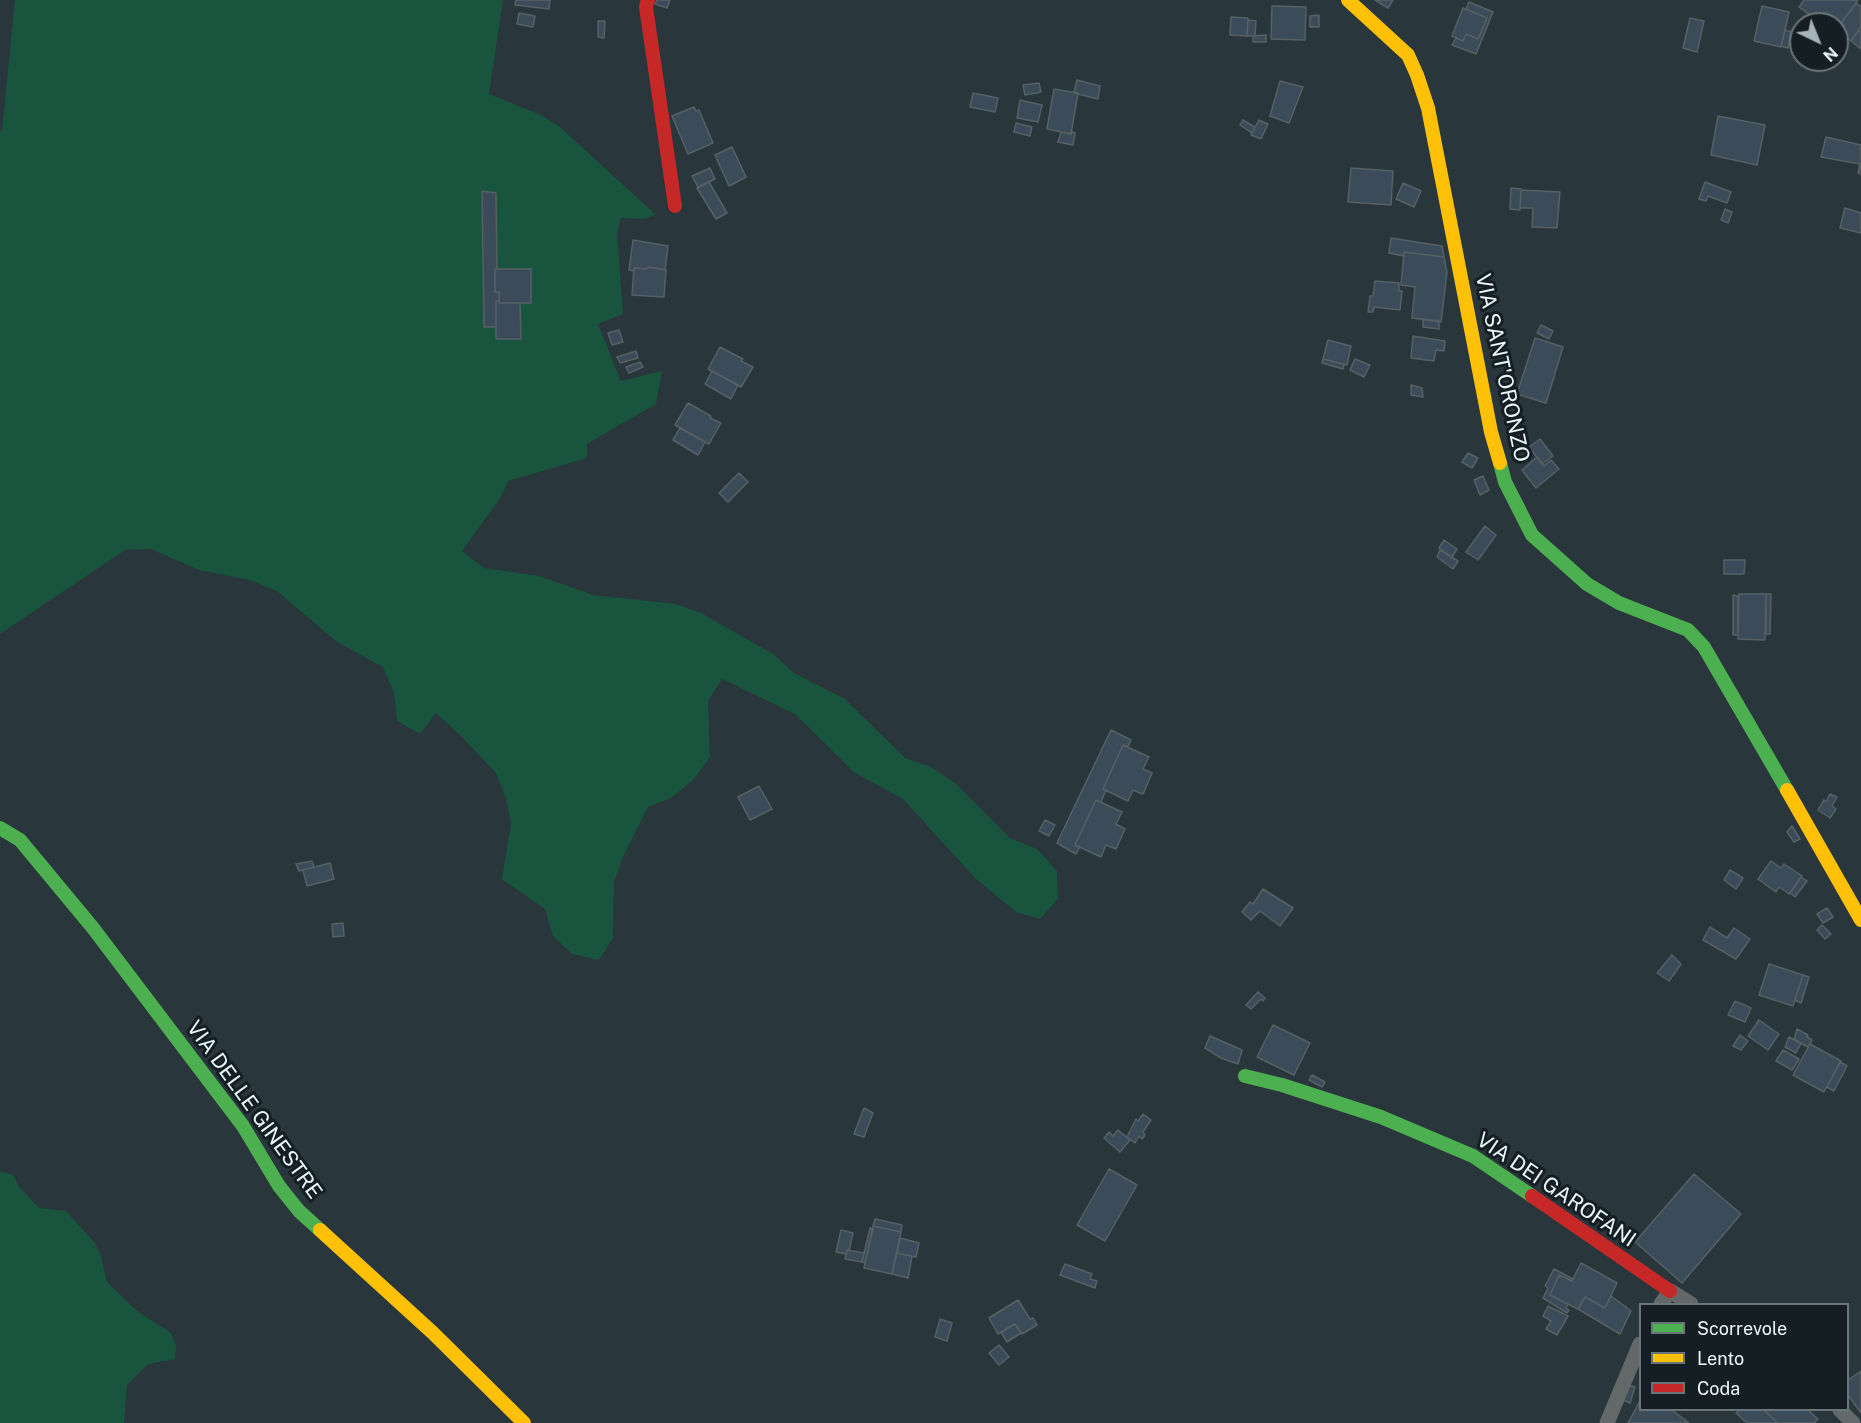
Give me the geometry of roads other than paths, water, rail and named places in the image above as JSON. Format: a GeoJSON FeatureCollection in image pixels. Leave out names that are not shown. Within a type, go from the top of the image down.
{"type":"FeatureCollection","features":[{"type":"Feature","properties":{"kind":"street"},"geometry":{"type":"LineString","coordinates":[[648,0],[646,7],[649,34],[675,206]]}},
{"type":"Feature","properties":{"kind":"street","name":"VIA SANT'ORONZO"},"geometry":{"type":"LineString","coordinates":[[1348,0],[1408,55],[1418,75],[1432,128],[1491,432],[1505,482],[1532,535],[1587,584],[1619,603],[1688,630],[1704,647],[1751,725],[1861,920]]}},
{"type":"Feature","properties":{"kind":"street","name":"VIA DELLE GINESTRE"},"geometry":{"type":"LineString","coordinates":[[0,828],[20,840],[93,928],[243,1126],[279,1186],[299,1211],[433,1333],[524,1423]]}},
{"type":"Feature","properties":{"kind":"street","name":"VIA DEI GAROFANI"},"geometry":{"type":"LineString","coordinates":[[1245,1076],[1282,1085],[1381,1117],[1473,1156],[1688,1303]]}},
{"type":"Feature","properties":{"kind":"street"},"geometry":{"type":"LineString","coordinates":[[1662,1303],[1670,1291]]}},
{"type":"Feature","properties":{"kind":"street"},"geometry":{"type":"LineString","coordinates":[[1607,1423],[1639,1349]]}},
{"type":"Feature","properties":{"kind":"street"},"geometry":{"type":"LineString","coordinates":[[1841,1411],[1852,1423]]}}]}
